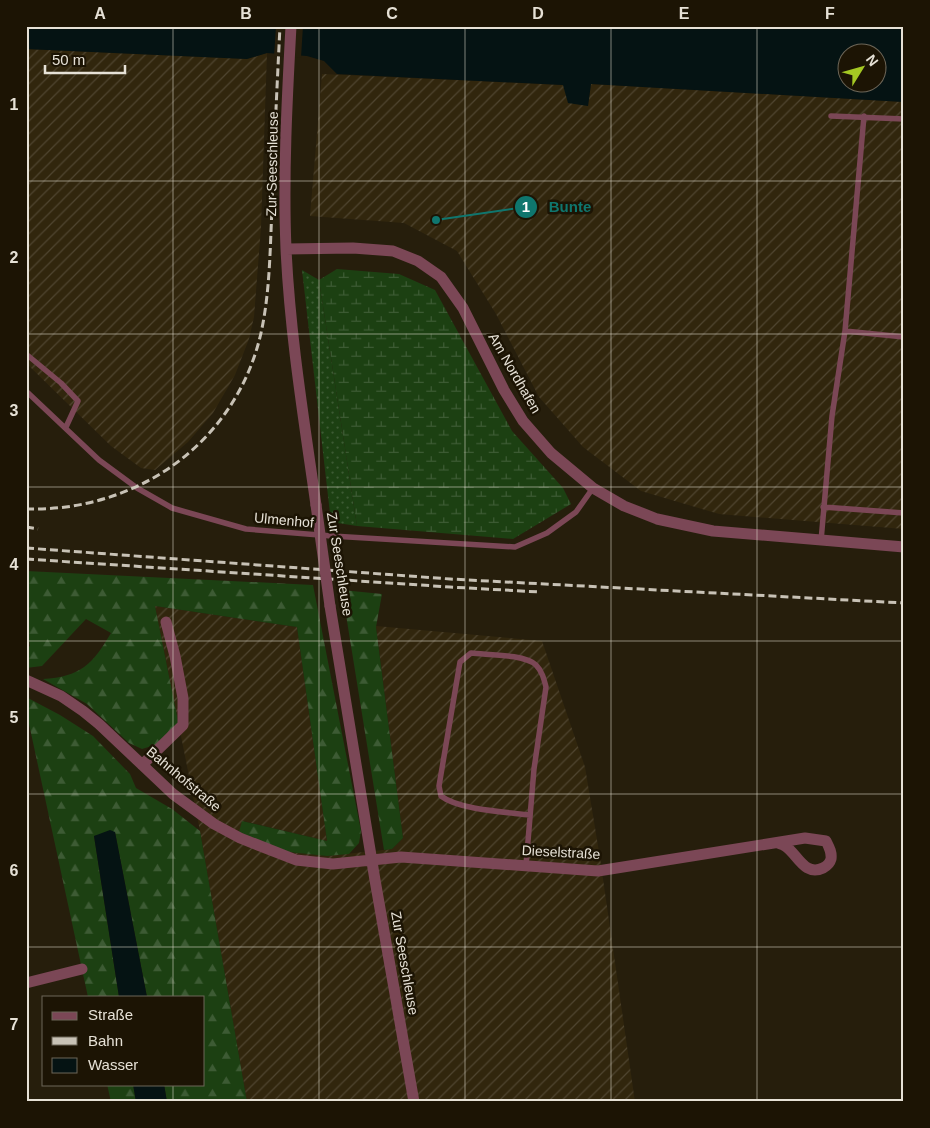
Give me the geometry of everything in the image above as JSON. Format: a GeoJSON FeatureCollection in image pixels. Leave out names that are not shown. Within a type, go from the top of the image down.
{"type":"FeatureCollection","features":[{"type":"Feature","properties":{"kind":"street","name":"Zur Seeschleuse"},"geometry":{"type":"LineString","coordinates":[[291,26],[285,158],[286,249],[292,333],[330,606],[414,1102]]}},
{"type":"Feature","properties":{"kind":"street","name":"Am Nordhafen"},"geometry":{"type":"LineString","coordinates":[[286,249],[353,248],[393,251],[418,261],[441,277],[463,308],[504,390],[523,421],[551,453],[593,488],[624,506],[657,519],[712,531],[904,547]]}},
{"type":"Feature","properties":{"kind":"street"},"geometry":{"type":"LineString","coordinates":[[142,765],[183,725],[183,698],[166,622]]}},
{"type":"Feature","properties":{"kind":"street","name":"Bahnhofstraße"},"geometry":{"type":"LineString","coordinates":[[26,680],[61,696],[83,711],[173,794],[214,824],[259,847],[296,860],[332,864],[372,860]]}},
{"type":"Feature","properties":{"kind":"street","name":"Dieselstraße"},"geometry":{"type":"LineString","coordinates":[[372,860],[401,857],[598,870],[778,843]]}},
{"type":"Feature","properties":{"kind":"street"},"geometry":{"type":"LineString","coordinates":[[26,983],[82,969]]}},
{"type":"Feature","properties":{"kind":"lane"},"geometry":{"type":"LineString","coordinates":[[831,116],[904,118]]}},
{"type":"Feature","properties":{"kind":"lane"},"geometry":{"type":"LineString","coordinates":[[821,541],[832,416],[845,331],[864,116]]}},
{"type":"Feature","properties":{"kind":"lane"},"geometry":{"type":"LineString","coordinates":[[845,331],[904,337]]}},
{"type":"Feature","properties":{"kind":"lane"},"geometry":{"type":"LineString","coordinates":[[26,354],[61,383],[78,401],[66,427]]}},
{"type":"Feature","properties":{"kind":"lane","name":"Ulmenhof"},"geometry":{"type":"LineString","coordinates":[[26,390],[99,460],[137,488],[172,508],[246,529],[515,547],[547,533],[576,512],[593,488]]}},
{"type":"Feature","properties":{"kind":"lane"},"geometry":{"type":"LineString","coordinates":[[823,507],[904,513]]}},
{"type":"Feature","properties":{"kind":"lane"},"geometry":{"type":"LineString","coordinates":[[526,865],[534,769],[546,687],[544,677],[536,665],[521,658],[470,653],[460,662],[439,786],[441,796],[449,802],[465,806],[530,815]]}},
{"type":"Feature","properties":{"kind":"shaded area"},"geometry":{"type":"Polygon","coordinates":[[[26,49],[247,59],[267,53],[261,227],[254,317],[249,339],[235,375],[213,413],[188,442],[155,470],[141,468],[111,446],[26,363],[26,49]]]}},
{"type":"Feature","properties":{"kind":"shaded area"},"geometry":{"type":"Polygon","coordinates":[[[322,74],[564,85],[588,106],[591,84],[904,102],[904,529],[719,514],[641,491],[583,447],[539,397],[496,314],[457,251],[404,223],[310,216],[322,74]]]}},
{"type":"Feature","properties":{"kind":"shaded area"},"geometry":{"type":"Polygon","coordinates":[[[155,606],[297,627],[327,841],[243,821],[289,852],[327,856],[392,849],[403,838],[376,626],[542,641],[585,767],[635,1102],[247,1102],[200,831],[155,606]]]}},
{"type":"Feature","properties":{"kind":"green space"},"geometry":{"type":"Polygon","coordinates":[[[337,269],[399,274],[435,290],[512,431],[563,488],[571,504],[513,539],[357,526],[319,280],[337,269]]]}},
{"type":"Feature","properties":{"kind":"green space"},"geometry":{"type":"Polygon","coordinates":[[[302,270],[319,280],[357,526],[331,522],[302,270]]]}},
{"type":"Feature","properties":{"kind":"green space"},"geometry":{"type":"Polygon","coordinates":[[[26,571],[313,585],[361,831],[359,843],[349,854],[327,856],[289,852],[239,832],[242,821],[327,841],[297,627],[155,606],[179,726],[155,745],[142,749],[129,743],[87,704],[43,679],[67,675],[84,667],[98,653],[111,633],[86,619],[42,666],[26,668],[26,648],[30,646],[26,625],[26,571]]]}},
{"type":"Feature","properties":{"kind":"green space"},"geometry":{"type":"Polygon","coordinates":[[[342,590],[382,594],[376,627],[403,838],[392,849],[384,850],[342,590]]]}},
{"type":"Feature","properties":{"kind":"green space"},"geometry":{"type":"Polygon","coordinates":[[[26,697],[60,715],[93,736],[130,774],[136,788],[172,809],[200,831],[247,1102],[167,1102],[164,1086],[205,1086],[205,996],[147,996],[115,832],[94,836],[119,996],[88,996],[26,710],[26,697]]]}},
{"type":"Feature","properties":{"kind":"green space"},"geometry":{"type":"Polygon","coordinates":[[[107,1086],[133,1086],[136,1102],[111,1102],[107,1086]]]}},
{"type":"Feature","properties":{"kind":"water"},"geometry":{"type":"Polygon","coordinates":[[[26,26],[904,26],[904,102],[591,84],[588,106],[568,103],[563,85],[337,74],[324,61],[307,56],[267,53],[247,59],[26,49],[26,26]]]}},
{"type":"Feature","properties":{"kind":"water"},"geometry":{"type":"Polygon","coordinates":[[[110,830],[115,832],[147,996],[119,996],[94,836],[110,830]]]}},
{"type":"Feature","properties":{"kind":"water"},"geometry":{"type":"Polygon","coordinates":[[[133,1086],[164,1086],[167,1102],[136,1102],[133,1086]]]}},
{"type":"Feature","properties":{"kind":"pier"},"geometry":{"type":"Polygon","coordinates":[[[276,26],[303,26],[301,58],[274,56],[276,26]]]}},
{"type":"Feature","properties":{"kind":"railway"},"geometry":{"type":"LineString","coordinates":[[26,509],[67,507],[106,498],[143,484],[176,463],[205,438],[229,407],[248,372],[261,333],[268,286],[280,26]]}},
{"type":"Feature","properties":{"kind":"railway"},"geometry":{"type":"LineString","coordinates":[[26,527],[38,529]]}},
{"type":"Feature","properties":{"kind":"railway"},"geometry":{"type":"LineString","coordinates":[[26,548],[450,579],[904,603]]}},
{"type":"Feature","properties":{"kind":"railway"},"geometry":{"type":"LineString","coordinates":[[26,559],[540,592]]}},
{"type":"Feature","properties":{"kind":"place","name":"Bunte"},"geometry":{"type":"Point","coordinates":[436,220]}}]}
